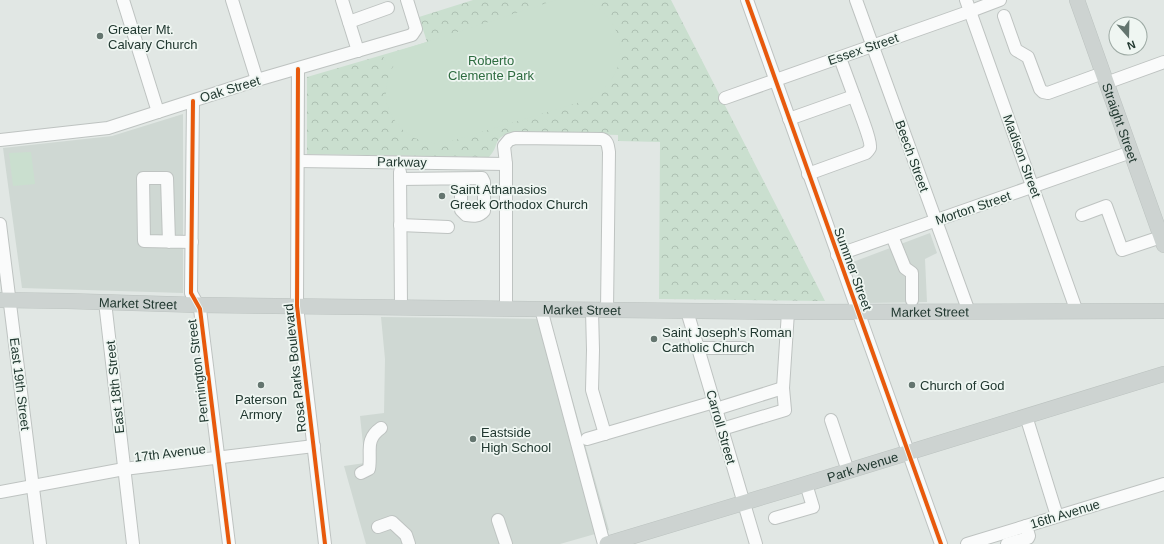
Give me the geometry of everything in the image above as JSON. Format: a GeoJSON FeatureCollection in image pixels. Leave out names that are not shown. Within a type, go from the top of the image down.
{"type":"FeatureCollection","features":[{"type":"Feature","properties":{"kind":"main road","name":"Straight Street"},"geometry":{"type":"LineString","coordinates":[[1077,0],[1163,241]]}},
{"type":"Feature","properties":{"kind":"main road","name":"Market Street"},"geometry":{"type":"LineString","coordinates":[[4,300],[296,306],[688,311],[1164,312]]}},
{"type":"Feature","properties":{"kind":"main road","name":"Park Avenue"},"geometry":{"type":"LineString","coordinates":[[606,544],[1164,374]]}},
{"type":"Feature","properties":{"kind":"street"},"geometry":{"type":"LineString","coordinates":[[123,0],[158,112]]}},
{"type":"Feature","properties":{"kind":"street"},"geometry":{"type":"LineString","coordinates":[[232,0],[257,80]]}},
{"type":"Feature","properties":{"kind":"street"},"geometry":{"type":"LineString","coordinates":[[342,0],[358,51]]}},
{"type":"Feature","properties":{"kind":"street","name":"Oak Street"},"geometry":{"type":"LineString","coordinates":[[0,140],[108,128],[257,80],[412,35],[416,29],[407,0]]}},
{"type":"Feature","properties":{"kind":"street","name":"Summer Street"},"geometry":{"type":"LineString","coordinates":[[747,0],[941,544]]}},
{"type":"Feature","properties":{"kind":"street","name":"Beech Street"},"geometry":{"type":"LineString","coordinates":[[856,0],[968,312]]}},
{"type":"Feature","properties":{"kind":"street","name":"Essex Street"},"geometry":{"type":"LineString","coordinates":[[725,98],[873,46],[968,6],[1000,0]]}},
{"type":"Feature","properties":{"kind":"street","name":"Madison Street"},"geometry":{"type":"LineString","coordinates":[[968,6],[1078,312]]}},
{"type":"Feature","properties":{"kind":"street"},"geometry":{"type":"LineString","coordinates":[[349,22],[388,8]]}},
{"type":"Feature","properties":{"kind":"street"},"geometry":{"type":"LineString","coordinates":[[1004,16],[1016,50],[1028,57],[1040,89],[1043,92],[1105,78],[1164,62]]}},
{"type":"Feature","properties":{"kind":"street"},"geometry":{"type":"LineString","coordinates":[[808,174],[866,153],[870,149],[870,144],[840,58]]}},
{"type":"Feature","properties":{"kind":"street","name":"Rosa Parks Boulevard"},"geometry":{"type":"LineString","coordinates":[[298,69],[296,306],[325,544]]}},
{"type":"Feature","properties":{"kind":"street"},"geometry":{"type":"LineString","coordinates":[[789,119],[854,96]]}},
{"type":"Feature","properties":{"kind":"street","name":"Pennington Street"},"geometry":{"type":"LineString","coordinates":[[193,101],[191,293],[193,298],[199,304],[200,309],[229,544]]}},
{"type":"Feature","properties":{"kind":"street"},"geometry":{"type":"LineString","coordinates":[[506,308],[506,164],[504,146],[509,140],[515,138],[602,138],[608,142],[609,152],[607,310]]}},
{"type":"Feature","properties":{"kind":"street","name":"Morton Street"},"geometry":{"type":"LineString","coordinates":[[838,256],[1131,152]]}},
{"type":"Feature","properties":{"kind":"street","name":"Parkway"},"geometry":{"type":"LineString","coordinates":[[298,161],[506,164]]}},
{"type":"Feature","properties":{"kind":"street"},"geometry":{"type":"LineString","coordinates":[[400,162],[401,307]]}},
{"type":"Feature","properties":{"kind":"street"},"geometry":{"type":"LineString","coordinates":[[169,242],[168,178],[143,178],[144,241],[169,242],[192,242]]}},
{"type":"Feature","properties":{"kind":"street"},"geometry":{"type":"LineString","coordinates":[[400,179],[461,179]]}},
{"type":"Feature","properties":{"kind":"street"},"geometry":{"type":"LineString","coordinates":[[1082,215],[1106,206],[1122,250],[1163,241]]}},
{"type":"Feature","properties":{"kind":"street","name":"East 19th Street"},"geometry":{"type":"LineString","coordinates":[[0,224],[4,300],[33,486],[40,544]]}},
{"type":"Feature","properties":{"kind":"street"},"geometry":{"type":"LineString","coordinates":[[400,226],[448,227]]}},
{"type":"Feature","properties":{"kind":"street"},"geometry":{"type":"LineString","coordinates":[[892,236],[905,268],[912,273],[912,300]]}},
{"type":"Feature","properties":{"kind":"street","name":"East 18th Street"},"geometry":{"type":"LineString","coordinates":[[105,302],[133,544]]}},
{"type":"Feature","properties":{"kind":"street"},"geometry":{"type":"LineString","coordinates":[[542,309],[606,544]]}},
{"type":"Feature","properties":{"kind":"street"},"geometry":{"type":"LineString","coordinates":[[592,310],[592,390],[605,434]]}},
{"type":"Feature","properties":{"kind":"street","name":"Carroll Street"},"geometry":{"type":"LineString","coordinates":[[688,311],[756,544]]}},
{"type":"Feature","properties":{"kind":"street"},"geometry":{"type":"LineString","coordinates":[[722,429],[785,410],[783,388],[788,312]]}},
{"type":"Feature","properties":{"kind":"street"},"geometry":{"type":"LineString","coordinates":[[698,348],[743,348]]}},
{"type":"Feature","properties":{"kind":"street"},"geometry":{"type":"LineString","coordinates":[[587,439],[783,388]]}},
{"type":"Feature","properties":{"kind":"street"},"geometry":{"type":"LineString","coordinates":[[1026,416],[1057,516]]}},
{"type":"Feature","properties":{"kind":"street"},"geometry":{"type":"LineString","coordinates":[[831,420],[848,471]]}},
{"type":"Feature","properties":{"kind":"street"},"geometry":{"type":"LineString","coordinates":[[361,473],[368,469],[372,437],[375,432],[381,428]]}},
{"type":"Feature","properties":{"kind":"street","name":"17th Avenue"},"geometry":{"type":"LineString","coordinates":[[0,492],[124,469],[314,446]]}},
{"type":"Feature","properties":{"kind":"street"},"geometry":{"type":"LineString","coordinates":[[775,518],[813,507],[806,484]]}},
{"type":"Feature","properties":{"kind":"street","name":"16th Avenue"},"geometry":{"type":"LineString","coordinates":[[967,544],[1164,484]]}},
{"type":"Feature","properties":{"kind":"street"},"geometry":{"type":"LineString","coordinates":[[498,520],[506,544]]}},
{"type":"Feature","properties":{"kind":"street"},"geometry":{"type":"LineString","coordinates":[[378,527],[392,522],[406,535],[409,544]]}},
{"type":"Feature","properties":{"kind":"street"},"geometry":{"type":"LineString","coordinates":[[1007,544],[1028,538],[1029,536],[1026,526]]}},
{"type":"Feature","properties":{"kind":"shaded area"},"geometry":{"type":"Polygon","coordinates":[[[183,114],[183,293],[22,288],[3,148],[112,136],[183,114]]]}},
{"type":"Feature","properties":{"kind":"shaded area"},"geometry":{"type":"Polygon","coordinates":[[[930,233],[937,253],[925,259],[927,302],[867,303],[853,262],[930,233]]]}},
{"type":"Feature","properties":{"kind":"shaded area","name":"Eastside High School"},"geometry":{"type":"Polygon","coordinates":[[[381,317],[550,319],[609,530],[560,544],[366,544],[344,466],[365,463],[360,416],[384,413],[385,359],[381,317]]]}},
{"type":"Feature","properties":{"kind":"green space","name":"Roberto Clemente Park"},"geometry":{"type":"Polygon","coordinates":[[[473,0],[671,0],[825,301],[659,299],[660,142],[618,141],[618,135],[513,132],[506,134],[499,139],[489,157],[307,154],[307,77],[427,42],[419,17],[473,0]]]}},
{"type":"Feature","properties":{"kind":"green space"},"geometry":{"type":"Polygon","coordinates":[[[556,0],[585,0],[584,1],[595,6],[610,20],[619,38],[620,58],[618,68],[608,84],[590,99],[445,143],[428,142],[413,137],[401,128],[395,121],[386,101],[386,87],[388,78],[396,61],[386,63],[383,56],[556,0]]]}},
{"type":"Feature","properties":{"kind":"green space"},"geometry":{"type":"Polygon","coordinates":[[[31,152],[35,184],[13,186],[9,153],[31,152]]]}},
{"type":"Feature","properties":{"kind":"cycle path"},"geometry":{"type":"LineString","coordinates":[[747,0],[941,544]]}},
{"type":"Feature","properties":{"kind":"cycle path"},"geometry":{"type":"LineString","coordinates":[[298,69],[297,306],[325,544]]}},
{"type":"Feature","properties":{"kind":"cycle path"},"geometry":{"type":"LineString","coordinates":[[193,101],[191,293],[200,309],[229,544]]}},
{"type":"Feature","properties":{"kind":"place","name":"Greater Mt. Calvary Church"},"geometry":{"type":"Point","coordinates":[100,36]}},
{"type":"Feature","properties":{"kind":"place","name":"Saint Athanasios Greek Orthodox Church"},"geometry":{"type":"Point","coordinates":[442,196]}},
{"type":"Feature","properties":{"kind":"place","name":"Saint Joseph's Roman Catholic Church"},"geometry":{"type":"Point","coordinates":[654,339]}},
{"type":"Feature","properties":{"kind":"place","name":"Paterson Armory"},"geometry":{"type":"Point","coordinates":[261,385]}},
{"type":"Feature","properties":{"kind":"place","name":"Church of God"},"geometry":{"type":"Point","coordinates":[912,385]}},
{"type":"Feature","properties":{"kind":"place","name":"Eastside High School"},"geometry":{"type":"Point","coordinates":[473,439]}}]}
